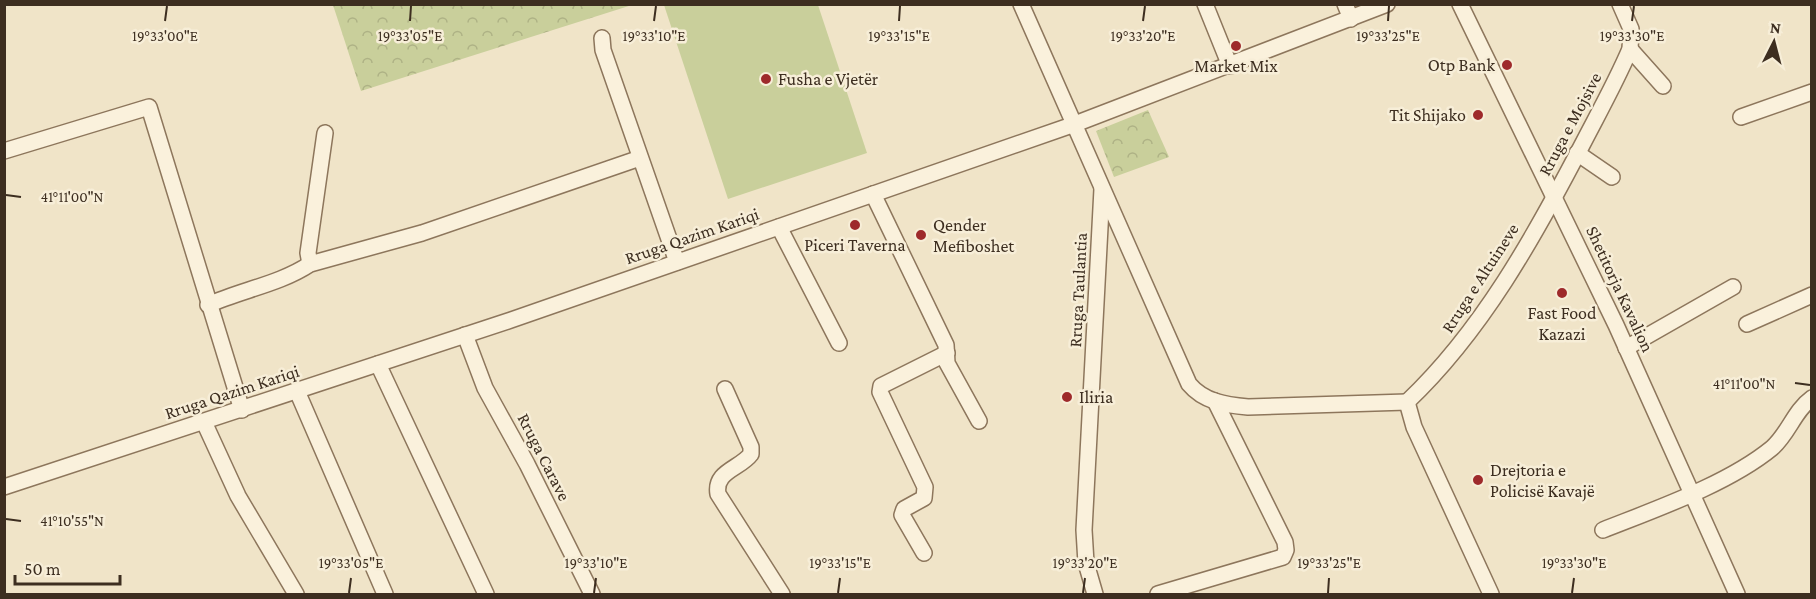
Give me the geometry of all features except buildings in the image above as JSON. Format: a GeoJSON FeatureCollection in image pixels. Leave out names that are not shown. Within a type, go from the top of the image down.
{"type":"FeatureCollection","features":[{"type":"Feature","properties":{"kind":"street","name":"Rruga Taulantia"},"geometry":{"type":"LineString","coordinates":[[1021,4],[1102,183],[1084,530],[1086,563],[1095,594]]}},
{"type":"Feature","properties":{"kind":"street"},"geometry":{"type":"LineString","coordinates":[[1205,4],[1230,66]]}},
{"type":"Feature","properties":{"kind":"street","name":"Rruga Qazim Kariqi"},"geometry":{"type":"LineString","coordinates":[[4,487],[465,335],[1075,124],[1230,66],[1348,12],[1387,4]]}},
{"type":"Feature","properties":{"kind":"street","name":"Shetitorja Kavalion"},"geometry":{"type":"LineString","coordinates":[[1460,4],[1555,196],[1737,594]]}},
{"type":"Feature","properties":{"kind":"street"},"geometry":{"type":"LineString","coordinates":[[1620,4],[1631,29],[1630,49],[1663,86]]}},
{"type":"Feature","properties":{"kind":"street"},"geometry":{"type":"LineString","coordinates":[[602,38],[603,50],[677,262]]}},
{"type":"Feature","properties":{"kind":"street","name":"Rruga e Mojsive"},"geometry":{"type":"LineString","coordinates":[[1555,196],[1630,49]]}},
{"type":"Feature","properties":{"kind":"street"},"geometry":{"type":"LineString","coordinates":[[1741,117],[1812,92]]}},
{"type":"Feature","properties":{"kind":"street"},"geometry":{"type":"LineString","coordinates":[[4,151],[149,107],[242,410]]}},
{"type":"Feature","properties":{"kind":"street"},"geometry":{"type":"LineString","coordinates":[[310,264],[308,253],[325,133]]}},
{"type":"Feature","properties":{"kind":"street"},"geometry":{"type":"LineString","coordinates":[[1577,153],[1612,177]]}},
{"type":"Feature","properties":{"kind":"street"},"geometry":{"type":"LineString","coordinates":[[208,305],[235,292],[297,273],[310,264],[422,233],[640,158]]}},
{"type":"Feature","properties":{"kind":"street"},"geometry":{"type":"LineString","coordinates":[[1102,183],[1189,384],[1198,395],[1215,401],[1248,407],[1407,402],[1414,427],[1491,594]]}},
{"type":"Feature","properties":{"kind":"street"},"geometry":{"type":"LineString","coordinates":[[873,194],[946,345],[947,363],[979,421]]}},
{"type":"Feature","properties":{"kind":"street","name":"Rruga e Altuineve"},"geometry":{"type":"LineString","coordinates":[[1407,402],[1433,377],[1468,337],[1555,196]]}},
{"type":"Feature","properties":{"kind":"street"},"geometry":{"type":"LineString","coordinates":[[779,227],[839,343]]}},
{"type":"Feature","properties":{"kind":"street"},"geometry":{"type":"LineString","coordinates":[[1626,348],[1733,287]]}},
{"type":"Feature","properties":{"kind":"street"},"geometry":{"type":"LineString","coordinates":[[1747,324],[1812,295]]}},
{"type":"Feature","properties":{"kind":"street","name":"Rruga Carave"},"geometry":{"type":"LineString","coordinates":[[465,335],[484,388],[527,464],[592,594]]}},
{"type":"Feature","properties":{"kind":"street"},"geometry":{"type":"LineString","coordinates":[[924,553],[902,515],[904,509],[924,498],[924,487],[880,392],[881,386],[946,353]]}},
{"type":"Feature","properties":{"kind":"street"},"geometry":{"type":"LineString","coordinates":[[378,364],[486,594]]}},
{"type":"Feature","properties":{"kind":"street"},"geometry":{"type":"LineString","coordinates":[[724,389],[751,447],[752,454],[721,476],[717,484],[718,494],[782,594]]}},
{"type":"Feature","properties":{"kind":"street"},"geometry":{"type":"LineString","coordinates":[[297,391],[385,594]]}},
{"type":"Feature","properties":{"kind":"street"},"geometry":{"type":"LineString","coordinates":[[1603,530],[1692,493],[1752,462],[1784,437],[1794,416],[1812,398]]}},
{"type":"Feature","properties":{"kind":"street"},"geometry":{"type":"LineString","coordinates":[[1158,594],[1283,557],[1286,550],[1285,542],[1215,401]]}},
{"type":"Feature","properties":{"kind":"street"},"geometry":{"type":"LineString","coordinates":[[204,422],[238,496],[296,594]]}},
{"type":"Feature","properties":{"kind":"green space"},"geometry":{"type":"Polygon","coordinates":[[[333,4],[632,5],[361,91],[333,4]]]}},
{"type":"Feature","properties":{"kind":"green space","name":"Fusha e Vjetër"},"geometry":{"type":"Polygon","coordinates":[[[664,5],[818,5],[867,153],[728,199],[664,5]]]}},
{"type":"Feature","properties":{"kind":"green space"},"geometry":{"type":"Polygon","coordinates":[[[1148,110],[1169,157],[1114,177],[1096,131],[1148,110]]]}},
{"type":"Feature","properties":{"kind":"place","name":"Market Mix"},"geometry":{"type":"Point","coordinates":[1236,46]}},
{"type":"Feature","properties":{"kind":"place","name":"Otp Bank"},"geometry":{"type":"Point","coordinates":[1507,65]}},
{"type":"Feature","properties":{"kind":"place","name":"Fusha e Vjetër"},"geometry":{"type":"Point","coordinates":[766,79]}},
{"type":"Feature","properties":{"kind":"place","name":"Tit Shijako"},"geometry":{"type":"Point","coordinates":[1478,115]}},
{"type":"Feature","properties":{"kind":"place","name":"Piceri Taverna"},"geometry":{"type":"Point","coordinates":[855,225]}},
{"type":"Feature","properties":{"kind":"place","name":"Qender Mefiboshet"},"geometry":{"type":"Point","coordinates":[921,235]}},
{"type":"Feature","properties":{"kind":"place","name":"Fast Food Kazazi"},"geometry":{"type":"Point","coordinates":[1562,293]}},
{"type":"Feature","properties":{"kind":"place","name":"Iliria"},"geometry":{"type":"Point","coordinates":[1067,397]}},
{"type":"Feature","properties":{"kind":"place","name":"Drejtoria e Policisë Kavajë"},"geometry":{"type":"Point","coordinates":[1478,480]}}]}
